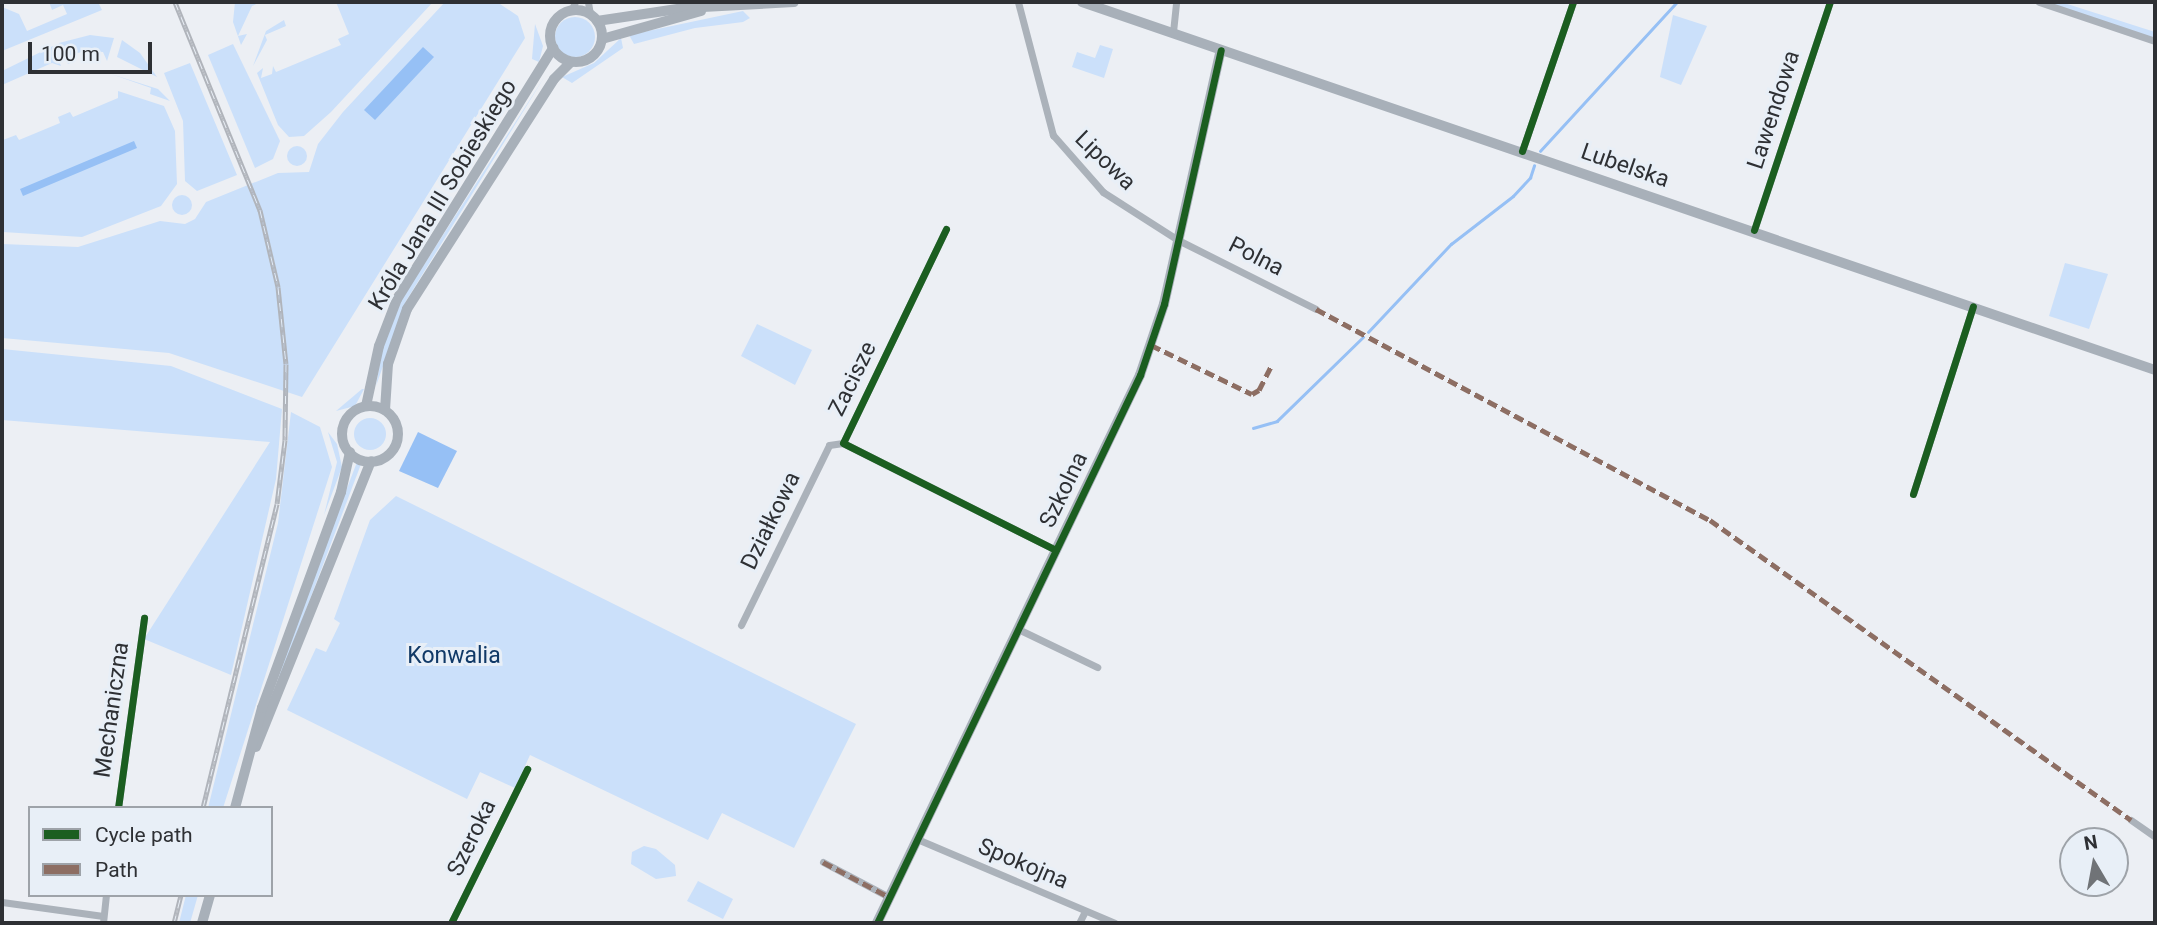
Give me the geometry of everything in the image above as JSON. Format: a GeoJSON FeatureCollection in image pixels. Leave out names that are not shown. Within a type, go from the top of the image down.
{"type":"FeatureCollection","features":[{"type":"Feature","properties":{"kind":"main road"},"geometry":{"type":"LineString","coordinates":[[715,8],[602,40],[591,57],[571,62],[553,48],[553,24],[573,6],[594,18],[684,8],[794,2]]}},
{"type":"Feature","properties":{"kind":"main road","name":"Lubelska"},"geometry":{"type":"LineString","coordinates":[[1082,2],[1754,230],[2155,370]]}},
{"type":"Feature","properties":{"kind":"main road"},"geometry":{"type":"LineString","coordinates":[[594,18],[602,40]]}},
{"type":"Feature","properties":{"kind":"main road","name":"Króla Jana III Sobieskiego"},"geometry":{"type":"LineString","coordinates":[[366,406],[379,345],[397,299],[553,48]]}},
{"type":"Feature","properties":{"kind":"main road","name":"Szkolna"},"geometry":{"type":"LineString","coordinates":[[877,923],[1140,374],[1161,315],[1221,50]]}},
{"type":"Feature","properties":{"kind":"main road","name":"Króla Jana III Sobieskiego"},"geometry":{"type":"LineString","coordinates":[[385,410],[388,365],[407,309],[518,133],[561,69],[571,62]]}},
{"type":"Feature","properties":{"kind":"main road"},"geometry":{"type":"LineString","coordinates":[[366,406],[385,410],[397,425],[397,441],[389,454],[371,461],[350,452],[343,439],[344,424],[351,413],[366,406]]}},
{"type":"Feature","properties":{"kind":"main road"},"geometry":{"type":"LineString","coordinates":[[236,806],[262,708],[341,492],[350,452]]}},
{"type":"Feature","properties":{"kind":"main road"},"geometry":{"type":"LineString","coordinates":[[247,770],[371,461]]}},
{"type":"Feature","properties":{"kind":"main road"},"geometry":{"type":"LineString","coordinates":[[202,923],[209,897]]}},
{"type":"Feature","properties":{"kind":"street"},"geometry":{"type":"LineString","coordinates":[[589,2],[594,18]]}},
{"type":"Feature","properties":{"kind":"street","name":"Lipowa"},"geometry":{"type":"LineString","coordinates":[[1018,2],[1057,142],[1111,200],[1178,240]]}},
{"type":"Feature","properties":{"kind":"street"},"geometry":{"type":"LineString","coordinates":[[1173,32],[1176,2]]}},
{"type":"Feature","properties":{"kind":"street"},"geometry":{"type":"LineString","coordinates":[[1521,151],[1573,2]]}},
{"type":"Feature","properties":{"kind":"street","name":"Lawendowa"},"geometry":{"type":"LineString","coordinates":[[1754,230],[1830,2]]}},
{"type":"Feature","properties":{"kind":"street"},"geometry":{"type":"LineString","coordinates":[[2039,2],[2155,41]]}},
{"type":"Feature","properties":{"kind":"street","name":"Zacisze"},"geometry":{"type":"LineString","coordinates":[[946,229],[843,443],[1056,550]]}},
{"type":"Feature","properties":{"kind":"street","name":"Polna"},"geometry":{"type":"LineString","coordinates":[[1178,240],[1316,309]]}},
{"type":"Feature","properties":{"kind":"street"},"geometry":{"type":"LineString","coordinates":[[1913,494],[1973,306]]}},
{"type":"Feature","properties":{"kind":"street","name":"Działkowa"},"geometry":{"type":"LineString","coordinates":[[741,625],[829,445],[843,443]]}},
{"type":"Feature","properties":{"kind":"street","name":"Mechaniczna"},"geometry":{"type":"LineString","coordinates":[[118,806],[144,618]]}},
{"type":"Feature","properties":{"kind":"street"},"geometry":{"type":"LineString","coordinates":[[1018,629],[1097,667]]}},
{"type":"Feature","properties":{"kind":"street","name":"Szeroka"},"geometry":{"type":"LineString","coordinates":[[451,923],[527,769]]}},
{"type":"Feature","properties":{"kind":"street"},"geometry":{"type":"LineString","coordinates":[[2132,820],[2155,837]]}},
{"type":"Feature","properties":{"kind":"street","name":"Spokojna"},"geometry":{"type":"LineString","coordinates":[[917,839],[1115,923]]}},
{"type":"Feature","properties":{"kind":"street"},"geometry":{"type":"LineString","coordinates":[[823,862],[889,898]]}},
{"type":"Feature","properties":{"kind":"street"},"geometry":{"type":"LineString","coordinates":[[2,902],[103,920],[106,897]]}},
{"type":"Feature","properties":{"kind":"street"},"geometry":{"type":"LineString","coordinates":[[1079,923],[1085,911]]}},
{"type":"Feature","properties":{"kind":"green space"},"geometry":{"type":"Polygon","coordinates":[[[49,2],[98,2],[102,10],[2,51],[2,7],[19,14],[27,31],[67,14],[63,5],[52,10],[49,2]]]}},
{"type":"Feature","properties":{"kind":"green space"},"geometry":{"type":"Polygon","coordinates":[[[235,2],[261,2],[252,6],[238,36],[247,34],[241,45],[233,22],[235,2]]]}},
{"type":"Feature","properties":{"kind":"green space"},"geometry":{"type":"Polygon","coordinates":[[[336,2],[433,2],[331,112],[304,136],[289,137],[278,125],[257,73],[263,68],[261,78],[272,74],[273,66],[276,72],[341,45],[338,39],[349,34],[336,2]]]}},
{"type":"Feature","properties":{"kind":"green space"},"geometry":{"type":"Polygon","coordinates":[[[445,2],[497,2],[518,16],[525,38],[302,397],[169,353],[2,338],[2,244],[78,247],[160,221],[185,224],[195,219],[206,202],[278,173],[309,172],[318,144],[343,112],[445,2]]]}},
{"type":"Feature","properties":{"kind":"green space"},"geometry":{"type":"Polygon","coordinates":[[[2047,2],[2061,2],[2155,32],[2155,39],[2047,2]]]}},
{"type":"Feature","properties":{"kind":"green space"},"geometry":{"type":"Polygon","coordinates":[[[743,11],[750,18],[743,22],[695,28],[634,44],[629,35],[743,11]]]}},
{"type":"Feature","properties":{"kind":"green space"},"geometry":{"type":"Polygon","coordinates":[[[1673,15],[1707,26],[1681,85],[1660,77],[1673,15]]]}},
{"type":"Feature","properties":{"kind":"green space"},"geometry":{"type":"Polygon","coordinates":[[[575,17],[589,23],[595,37],[589,51],[575,57],[561,51],[555,37],[561,23],[575,17]]]}},
{"type":"Feature","properties":{"kind":"green space"},"geometry":{"type":"Polygon","coordinates":[[[284,20],[286,26],[265,35],[267,40],[253,66],[266,31],[284,20]]]}},
{"type":"Feature","properties":{"kind":"green space"},"geometry":{"type":"Polygon","coordinates":[[[535,24],[543,46],[539,62],[532,59],[535,24]]]}},
{"type":"Feature","properties":{"kind":"green space"},"geometry":{"type":"Polygon","coordinates":[[[90,35],[114,38],[107,61],[103,52],[85,51],[67,56],[73,62],[68,64],[59,43],[90,35]]]}},
{"type":"Feature","properties":{"kind":"green space"},"geometry":{"type":"Polygon","coordinates":[[[621,38],[623,48],[572,83],[562,77],[594,63],[621,38]]]}},
{"type":"Feature","properties":{"kind":"green space"},"geometry":{"type":"Polygon","coordinates":[[[122,40],[140,53],[157,77],[117,57],[122,40]]]}},
{"type":"Feature","properties":{"kind":"green space"},"geometry":{"type":"Polygon","coordinates":[[[233,44],[280,141],[273,159],[255,168],[208,55],[233,44]]]}},
{"type":"Feature","properties":{"kind":"green space"},"geometry":{"type":"Polygon","coordinates":[[[1100,45],[1113,49],[1104,78],[1072,67],[1077,52],[1095,58],[1100,45]]]}},
{"type":"Feature","properties":{"kind":"green space"},"geometry":{"type":"Polygon","coordinates":[[[53,46],[61,66],[52,63],[2,85],[2,71],[53,46]]]}},
{"type":"Feature","properties":{"kind":"green space"},"geometry":{"type":"Polygon","coordinates":[[[190,63],[237,175],[197,191],[185,181],[183,121],[164,73],[190,63]]]}},
{"type":"Feature","properties":{"kind":"green space"},"geometry":{"type":"Polygon","coordinates":[[[111,74],[158,89],[170,101],[150,94],[151,88],[111,74]]]}},
{"type":"Feature","properties":{"kind":"green space"},"geometry":{"type":"Polygon","coordinates":[[[545,76],[406,301],[376,386],[382,350],[402,299],[545,76]]]}},
{"type":"Feature","properties":{"kind":"green space"},"geometry":{"type":"Polygon","coordinates":[[[118,91],[164,106],[175,131],[177,184],[161,206],[82,237],[3,232],[3,140],[16,135],[19,140],[60,123],[58,117],[70,112],[73,117],[118,98],[118,91]]]}},
{"type":"Feature","properties":{"kind":"green space"},"geometry":{"type":"Polygon","coordinates":[[[297,146],[304,149],[307,156],[304,163],[297,166],[290,163],[287,156],[290,149],[297,146]]]}},
{"type":"Feature","properties":{"kind":"green space"},"geometry":{"type":"Polygon","coordinates":[[[182,195],[189,198],[192,205],[189,212],[182,215],[175,212],[172,205],[175,198],[182,195]]]}},
{"type":"Feature","properties":{"kind":"green space"},"geometry":{"type":"Polygon","coordinates":[[[2065,263],[2108,274],[2089,329],[2049,316],[2065,263]]]}},
{"type":"Feature","properties":{"kind":"green space"},"geometry":{"type":"Polygon","coordinates":[[[757,324],[812,350],[795,385],[741,356],[757,324]]]}},
{"type":"Feature","properties":{"kind":"green space"},"geometry":{"type":"Polygon","coordinates":[[[2,349],[171,366],[282,409],[276,479],[231,675],[144,639],[270,442],[2,420],[2,349]]]}},
{"type":"Feature","properties":{"kind":"green space"},"geometry":{"type":"Polygon","coordinates":[[[362,389],[355,406],[336,411],[362,389]]]}},
{"type":"Feature","properties":{"kind":"green space"},"geometry":{"type":"Polygon","coordinates":[[[291,412],[320,427],[332,467],[224,806],[208,806],[278,523],[291,412]]]}},
{"type":"Feature","properties":{"kind":"green space"},"geometry":{"type":"Polygon","coordinates":[[[370,418],[381,423],[386,434],[381,445],[370,450],[359,445],[354,434],[359,423],[370,418]]]}},
{"type":"Feature","properties":{"kind":"green space"},"geometry":{"type":"Polygon","coordinates":[[[328,432],[337,444],[342,467],[324,515],[337,462],[328,432]]]}},
{"type":"Feature","properties":{"kind":"green space"},"geometry":{"type":"Polygon","coordinates":[[[357,462],[361,464],[269,708],[296,622],[357,462]]]}},
{"type":"Feature","properties":{"kind":"green space","name":"Konwalia"},"geometry":{"type":"Polygon","coordinates":[[[396,496],[856,724],[794,848],[722,813],[708,840],[530,755],[515,788],[480,772],[467,799],[287,710],[316,648],[326,652],[340,623],[334,619],[370,520],[396,496]]]}},
{"type":"Feature","properties":{"kind":"green space"},"geometry":{"type":"Polygon","coordinates":[[[644,846],[656,849],[675,865],[676,876],[656,879],[631,864],[632,852],[644,846]]]}},
{"type":"Feature","properties":{"kind":"green space"},"geometry":{"type":"Polygon","coordinates":[[[698,881],[733,899],[723,919],[687,901],[698,881]]]}},
{"type":"Feature","properties":{"kind":"green space"},"geometry":{"type":"Polygon","coordinates":[[[186,897],[197,897],[190,923],[179,923],[186,897]]]}},
{"type":"Feature","properties":{"kind":"water"},"geometry":{"type":"Polygon","coordinates":[[[423,47],[434,57],[375,120],[364,110],[423,47]]]}},
{"type":"Feature","properties":{"kind":"water"},"geometry":{"type":"Polygon","coordinates":[[[134,141],[137,148],[23,196],[20,189],[134,141]]]}},
{"type":"Feature","properties":{"kind":"water"},"geometry":{"type":"Polygon","coordinates":[[[418,432],[457,451],[438,488],[399,471],[418,432]]]}},
{"type":"Feature","properties":{"kind":"waterway"},"geometry":{"type":"LineString","coordinates":[[1540,151],[1677,2]]}},
{"type":"Feature","properties":{"kind":"waterway"},"geometry":{"type":"LineString","coordinates":[[1368,332],[1451,244],[1513,196],[1530,178],[1534,166]]}},
{"type":"Feature","properties":{"kind":"waterway"},"geometry":{"type":"LineString","coordinates":[[1253,428],[1277,421],[1363,337]]}},
{"type":"Feature","properties":{"kind":"railway"},"geometry":{"type":"LineString","coordinates":[[175,2],[260,210],[278,287],[286,364],[285,440],[277,504],[203,806]]}},
{"type":"Feature","properties":{"kind":"railway"},"geometry":{"type":"LineString","coordinates":[[174,923],[180,897]]}},
{"type":"Feature","properties":{"kind":"marked path"},"geometry":{"type":"LineString","coordinates":[[1316,309],[1710,520],[2131,820]]}},
{"type":"Feature","properties":{"kind":"marked path"},"geometry":{"type":"LineString","coordinates":[[1151,345],[1252,394],[1259,390],[1272,364]]}},
{"type":"Feature","properties":{"kind":"marked path"},"geometry":{"type":"LineString","coordinates":[[823,862],[889,897]]}},
{"type":"Feature","properties":{"kind":"cycle path"},"geometry":{"type":"LineString","coordinates":[[1522,151],[1573,2]]}},
{"type":"Feature","properties":{"kind":"cycle path"},"geometry":{"type":"LineString","coordinates":[[1754,230],[1830,2]]}},
{"type":"Feature","properties":{"kind":"cycle path"},"geometry":{"type":"LineString","coordinates":[[877,923],[1140,375],[1164,304],[1221,50]]}},
{"type":"Feature","properties":{"kind":"cycle path"},"geometry":{"type":"LineString","coordinates":[[946,229],[843,443],[1056,550]]}},
{"type":"Feature","properties":{"kind":"cycle path"},"geometry":{"type":"LineString","coordinates":[[1913,494],[1973,306]]}},
{"type":"Feature","properties":{"kind":"cycle path"},"geometry":{"type":"LineString","coordinates":[[118,806],[144,618]]}},
{"type":"Feature","properties":{"kind":"cycle path"},"geometry":{"type":"LineString","coordinates":[[451,923],[527,769]]}}]}
